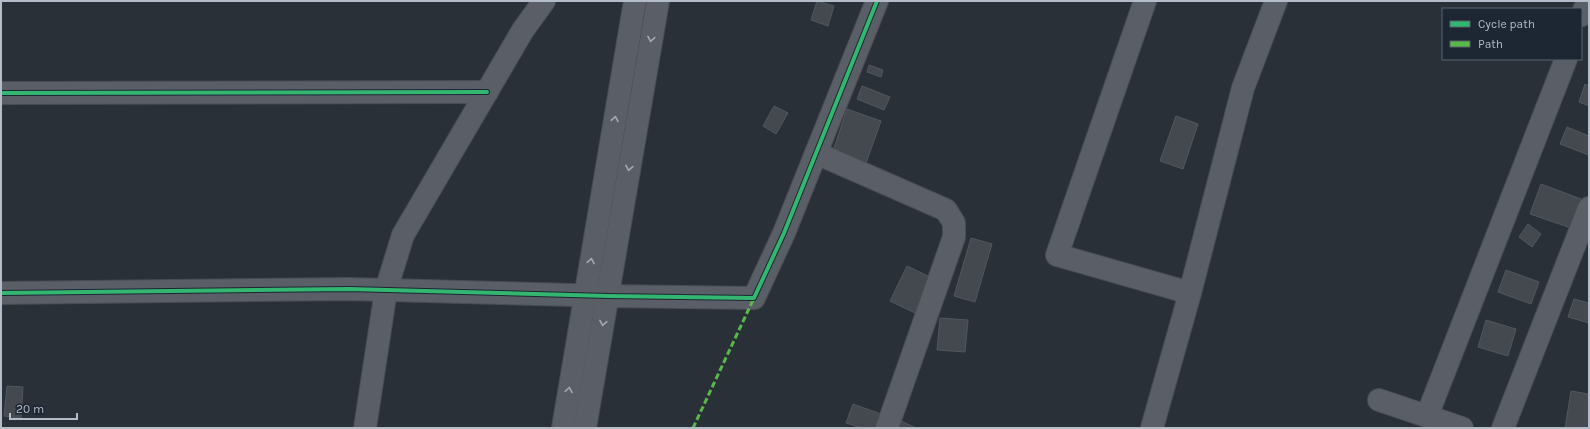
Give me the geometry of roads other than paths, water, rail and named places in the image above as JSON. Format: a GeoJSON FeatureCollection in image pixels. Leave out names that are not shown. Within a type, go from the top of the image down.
{"type":"FeatureCollection","features":[{"type":"Feature","properties":{"kind":"street"},"geometry":{"type":"LineString","coordinates":[[365,428],[386,290],[403,235],[523,30],[544,1]]}},
{"type":"Feature","properties":{"kind":"street"},"geometry":{"type":"LineString","coordinates":[[563,428],[635,1]]}},
{"type":"Feature","properties":{"kind":"street"},"geometry":{"type":"LineString","coordinates":[[585,428],[658,1]]}},
{"type":"Feature","properties":{"kind":"street"},"geometry":{"type":"LineString","coordinates":[[1,293],[349,289],[585,296],[754,298],[784,233],[877,1]]}},
{"type":"Feature","properties":{"kind":"street"},"geometry":{"type":"LineString","coordinates":[[1145,1],[1056,255],[1190,293]]}},
{"type":"Feature","properties":{"kind":"street"},"geometry":{"type":"LineString","coordinates":[[1152,428],[1190,293],[1243,88],[1276,1]]}},
{"type":"Feature","properties":{"kind":"street"},"geometry":{"type":"LineString","coordinates":[[1427,416],[1566,60]]}},
{"type":"Feature","properties":{"kind":"street"},"geometry":{"type":"LineString","coordinates":[[1,94],[487,92]]}},
{"type":"Feature","properties":{"kind":"street"},"geometry":{"type":"LineString","coordinates":[[816,153],[946,210],[954,223],[954,237],[887,428]]}},
{"type":"Feature","properties":{"kind":"street"},"geometry":{"type":"LineString","coordinates":[[1503,428],[1589,208]]}},
{"type":"Feature","properties":{"kind":"street"},"geometry":{"type":"LineString","coordinates":[[1379,400],[1462,428]]}}]}
